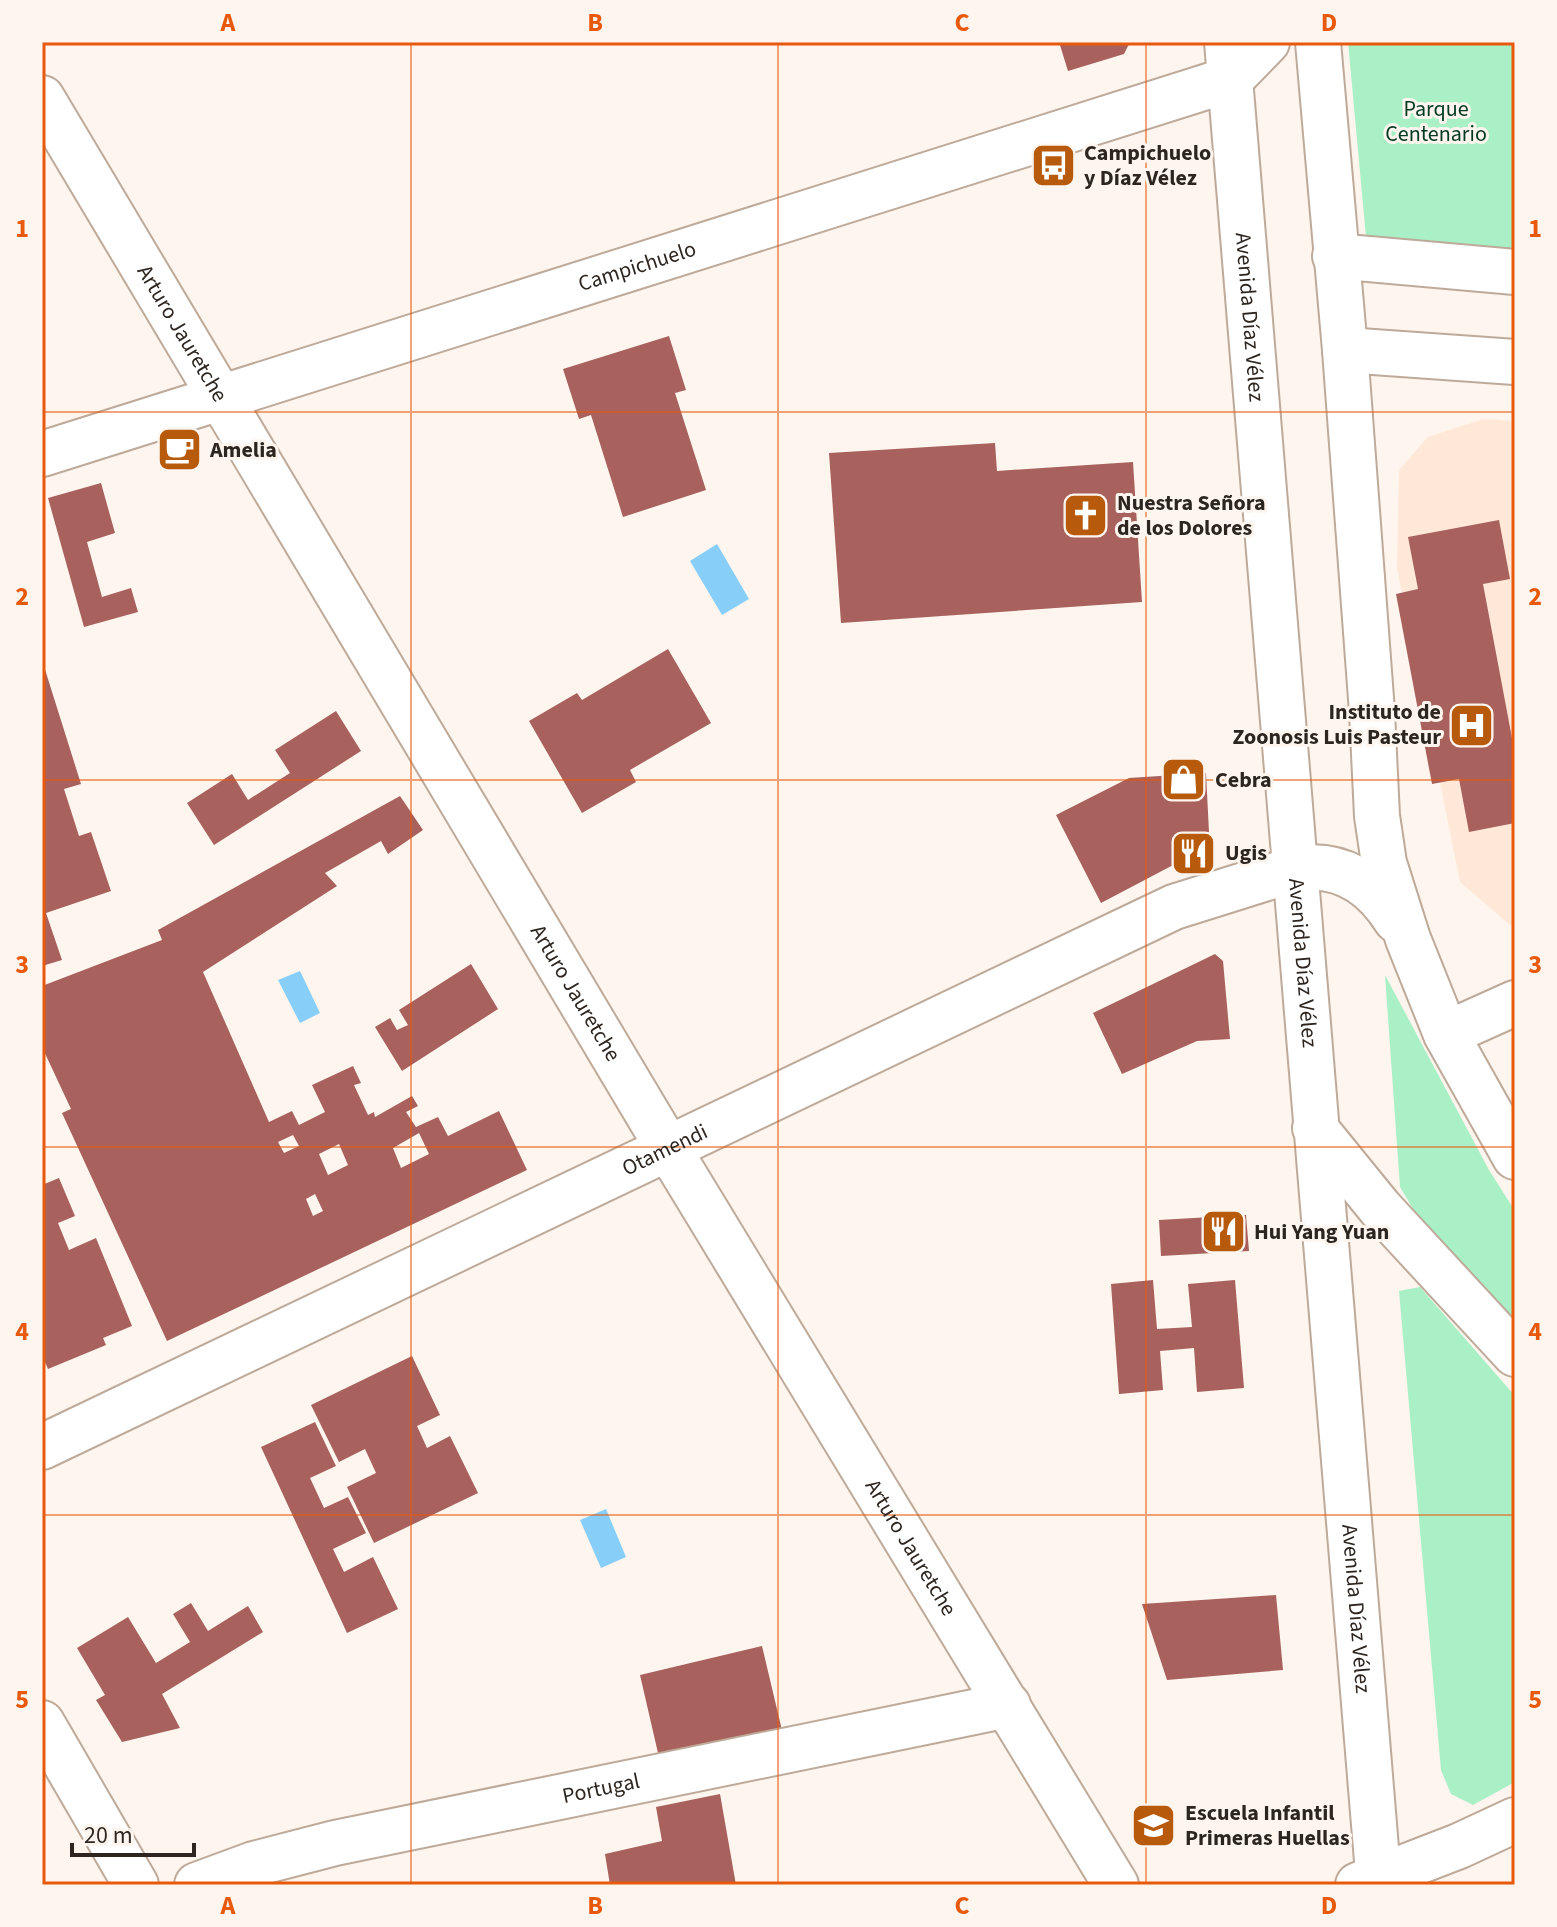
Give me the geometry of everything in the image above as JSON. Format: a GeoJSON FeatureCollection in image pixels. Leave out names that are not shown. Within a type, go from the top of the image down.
{"type":"FeatureCollection","features":[{"type":"Feature","properties":{"kind":"street"},"geometry":{"type":"LineString","coordinates":[[1229,61],[1267,42]]}},
{"type":"Feature","properties":{"kind":"street"},"geometry":{"type":"LineString","coordinates":[[1318,42],[1345,350],[1377,816],[1384,863],[1408,939],[1446,1034],[1509,1133]]}},
{"type":"Feature","properties":{"kind":"street","name":"Campichuelo"},"geometry":{"type":"LineString","coordinates":[[42,454],[1229,61]]}},
{"type":"Feature","properties":{"kind":"street","name":"Avenida Díaz Vélez"},"geometry":{"type":"LineString","coordinates":[[1229,61],[1293,822],[1372,1882]]}},
{"type":"Feature","properties":{"kind":"street","name":"Arturo Jauretche"},"geometry":{"type":"LineString","coordinates":[[42,98],[668,1148],[1116,1885]]}},
{"type":"Feature","properties":{"kind":"street"},"geometry":{"type":"LineString","coordinates":[[1335,256],[1515,272]]}},
{"type":"Feature","properties":{"kind":"street"},"geometry":{"type":"LineString","coordinates":[[1345,350],[1515,362]]}},
{"type":"Feature","properties":{"kind":"street","name":"Otamendi"},"geometry":{"type":"LineString","coordinates":[[42,1447],[1174,907],[1295,869],[1329,868],[1358,879],[1382,899],[1408,939]]}},
{"type":"Feature","properties":{"kind":"street"},"geometry":{"type":"LineString","coordinates":[[1446,1034],[1515,1003]]}},
{"type":"Feature","properties":{"kind":"street"},"geometry":{"type":"LineString","coordinates":[[1315,1128],[1380,1208],[1515,1354]]}},
{"type":"Feature","properties":{"kind":"street","name":"Portugal"},"geometry":{"type":"LineString","coordinates":[[197,1885],[254,1864],[335,1843],[1008,1705]]}},
{"type":"Feature","properties":{"kind":"street"},"geometry":{"type":"LineString","coordinates":[[42,1723],[136,1885]]}},
{"type":"Feature","properties":{"kind":"street"},"geometry":{"type":"LineString","coordinates":[[1372,1882],[1515,1820]]}},
{"type":"Feature","properties":{"kind":"shaded area","name":"Instituto de Zoonosis Luis Pasteur"},"geometry":{"type":"Polygon","coordinates":[[[1483,419],[1515,421],[1515,925],[1510,925],[1460,882],[1397,568],[1399,470],[1428,437],[1483,419]]]}},
{"type":"Feature","properties":{"kind":"green space","name":"Parque Centenario"},"geometry":{"type":"Polygon","coordinates":[[[1348,42],[1515,42],[1515,256],[1367,248],[1348,42]]]}},
{"type":"Feature","properties":{"kind":"green space"},"geometry":{"type":"Polygon","coordinates":[[[1385,975],[1489,1170],[1515,1211],[1515,1329],[1427,1232],[1400,1187],[1385,975]]]}},
{"type":"Feature","properties":{"kind":"green space"},"geometry":{"type":"Polygon","coordinates":[[[1420,1287],[1515,1396],[1515,1782],[1473,1805],[1451,1794],[1441,1770],[1399,1291],[1420,1287]]]}},
{"type":"Feature","properties":{"kind":"water"},"geometry":{"type":"Polygon","coordinates":[[[717,544],[749,599],[722,615],[690,561],[717,544]]]}},
{"type":"Feature","properties":{"kind":"water"},"geometry":{"type":"Polygon","coordinates":[[[300,971],[320,1013],[300,1023],[278,980],[300,971]]]}},
{"type":"Feature","properties":{"kind":"water"},"geometry":{"type":"Polygon","coordinates":[[[606,1509],[626,1557],[601,1568],[580,1520],[606,1509]]]}},
{"type":"Feature","properties":{"kind":"building"},"geometry":{"type":"Polygon","coordinates":[[[1059,42],[1130,42],[1124,54],[1068,71],[1059,42]]]}},
{"type":"Feature","properties":{"kind":"building"},"geometry":{"type":"Polygon","coordinates":[[[669,336],[686,390],[675,393],[706,490],[623,517],[591,415],[579,419],[563,369],[669,336]]]}},
{"type":"Feature","properties":{"kind":"building"},"geometry":{"type":"Polygon","coordinates":[[[995,443],[997,471],[1133,462],[1142,602],[841,623],[829,453],[995,443]]]}},
{"type":"Feature","properties":{"kind":"building"},"geometry":{"type":"Polygon","coordinates":[[[101,483],[115,533],[87,542],[102,597],[131,588],[138,612],[84,627],[48,498],[101,483]]]}},
{"type":"Feature","properties":{"kind":"building"},"geometry":{"type":"Polygon","coordinates":[[[1499,520],[1510,579],[1483,584],[1515,754],[1515,823],[1469,832],[1459,779],[1432,784],[1396,594],[1418,589],[1408,537],[1499,520]]]}},
{"type":"Feature","properties":{"kind":"building"},"geometry":{"type":"Polygon","coordinates":[[[668,649],[711,723],[630,770],[636,782],[582,813],[529,721],[577,693],[582,700],[668,649]]]}},
{"type":"Feature","properties":{"kind":"building"},"geometry":{"type":"Polygon","coordinates":[[[42,660],[81,784],[64,789],[79,836],[91,832],[111,891],[46,913],[62,960],[42,966],[42,660]]]}},
{"type":"Feature","properties":{"kind":"building"},"geometry":{"type":"Polygon","coordinates":[[[336,711],[361,751],[214,845],[187,803],[232,774],[248,800],[290,773],[275,750],[336,711]]]}},
{"type":"Feature","properties":{"kind":"building"},"geometry":{"type":"Polygon","coordinates":[[[1206,773],[1209,832],[1196,853],[1101,903],[1056,815],[1129,778],[1206,773]]]}},
{"type":"Feature","properties":{"kind":"building"},"geometry":{"type":"Polygon","coordinates":[[[400,796],[423,830],[388,854],[381,841],[325,873],[337,886],[203,972],[269,1122],[292,1111],[299,1125],[325,1112],[312,1085],[353,1066],[361,1083],[354,1085],[368,1115],[374,1112],[375,1117],[412,1096],[418,1106],[406,1112],[416,1127],[438,1117],[448,1136],[499,1111],[527,1170],[167,1341],[62,1113],[71,1109],[42,1047],[42,986],[162,940],[158,930],[400,796]],[[419,1133],[393,1148],[401,1168],[429,1154],[419,1133]],[[293,1135],[278,1142],[284,1153],[299,1146],[293,1135]],[[339,1144],[319,1154],[328,1175],[348,1165],[339,1144]],[[315,1194],[306,1199],[313,1216],[323,1211],[315,1194]]]}},
{"type":"Feature","properties":{"kind":"building"},"geometry":{"type":"Polygon","coordinates":[[[1215,954],[1223,961],[1230,1039],[1197,1041],[1122,1074],[1093,1013],[1215,954]]]}},
{"type":"Feature","properties":{"kind":"building"},"geometry":{"type":"Polygon","coordinates":[[[471,964],[498,1009],[402,1071],[375,1027],[390,1018],[397,1030],[408,1025],[399,1010],[471,964]]]}},
{"type":"Feature","properties":{"kind":"building"},"geometry":{"type":"Polygon","coordinates":[[[59,1178],[75,1216],[58,1223],[69,1250],[96,1238],[132,1326],[103,1338],[106,1345],[48,1369],[42,1355],[42,1185],[59,1178]]]}},
{"type":"Feature","properties":{"kind":"building"},"geometry":{"type":"Polygon","coordinates":[[[1246,1215],[1249,1251],[1161,1256],[1159,1220],[1246,1215]]]}},
{"type":"Feature","properties":{"kind":"building"},"geometry":{"type":"Polygon","coordinates":[[[1153,1280],[1157,1329],[1192,1327],[1188,1284],[1235,1280],[1244,1388],[1197,1392],[1194,1348],[1160,1351],[1163,1390],[1119,1394],[1111,1284],[1153,1280]]]}},
{"type":"Feature","properties":{"kind":"building"},"geometry":{"type":"Polygon","coordinates":[[[412,1356],[440,1415],[417,1426],[427,1448],[450,1436],[478,1493],[374,1543],[347,1487],[376,1473],[365,1449],[339,1462],[311,1405],[412,1356]]]}},
{"type":"Feature","properties":{"kind":"building"},"geometry":{"type":"Polygon","coordinates":[[[315,1422],[336,1466],[310,1478],[324,1508],[348,1497],[366,1533],[333,1549],[344,1572],[373,1557],[398,1609],[347,1633],[261,1447],[315,1422]]]}},
{"type":"Feature","properties":{"kind":"building"},"geometry":{"type":"Polygon","coordinates":[[[1276,1595],[1283,1670],[1167,1680],[1142,1604],[1276,1595]]]}},
{"type":"Feature","properties":{"kind":"building"},"geometry":{"type":"Polygon","coordinates":[[[191,1603],[208,1631],[248,1606],[263,1632],[162,1694],[180,1728],[122,1742],[96,1700],[105,1695],[77,1648],[128,1617],[156,1663],[190,1642],[173,1614],[191,1603]]]}},
{"type":"Feature","properties":{"kind":"building"},"geometry":{"type":"Polygon","coordinates":[[[762,1646],[785,1743],[661,1766],[640,1675],[762,1646]]]}},
{"type":"Feature","properties":{"kind":"building"},"geometry":{"type":"Polygon","coordinates":[[[720,1794],[736,1885],[610,1885],[605,1854],[662,1841],[656,1807],[720,1794]]]}},
{"type":"Feature","properties":{"kind":"place","name":"Campichuelo y Díaz Vélez"},"geometry":{"type":"Point","coordinates":[1053,166]}},
{"type":"Feature","properties":{"kind":"place","name":"Amelia"},"geometry":{"type":"Point","coordinates":[179,450]}},
{"type":"Feature","properties":{"kind":"place","name":"Nuestra Señora de los Dolores"},"geometry":{"type":"Point","coordinates":[1086,516]}},
{"type":"Feature","properties":{"kind":"place","name":"Instituto de Zoonosis Luis Pasteur"},"geometry":{"type":"Point","coordinates":[1472,725]}},
{"type":"Feature","properties":{"kind":"place","name":"Cebra"},"geometry":{"type":"Point","coordinates":[1184,780]}},
{"type":"Feature","properties":{"kind":"place","name":"Ugis"},"geometry":{"type":"Point","coordinates":[1194,853]}},
{"type":"Feature","properties":{"kind":"place","name":"Hui Yang Yuan"},"geometry":{"type":"Point","coordinates":[1223,1232]}},
{"type":"Feature","properties":{"kind":"place","name":"Escuela Infantil Primeras Huellas"},"geometry":{"type":"Point","coordinates":[1154,1826]}}]}
